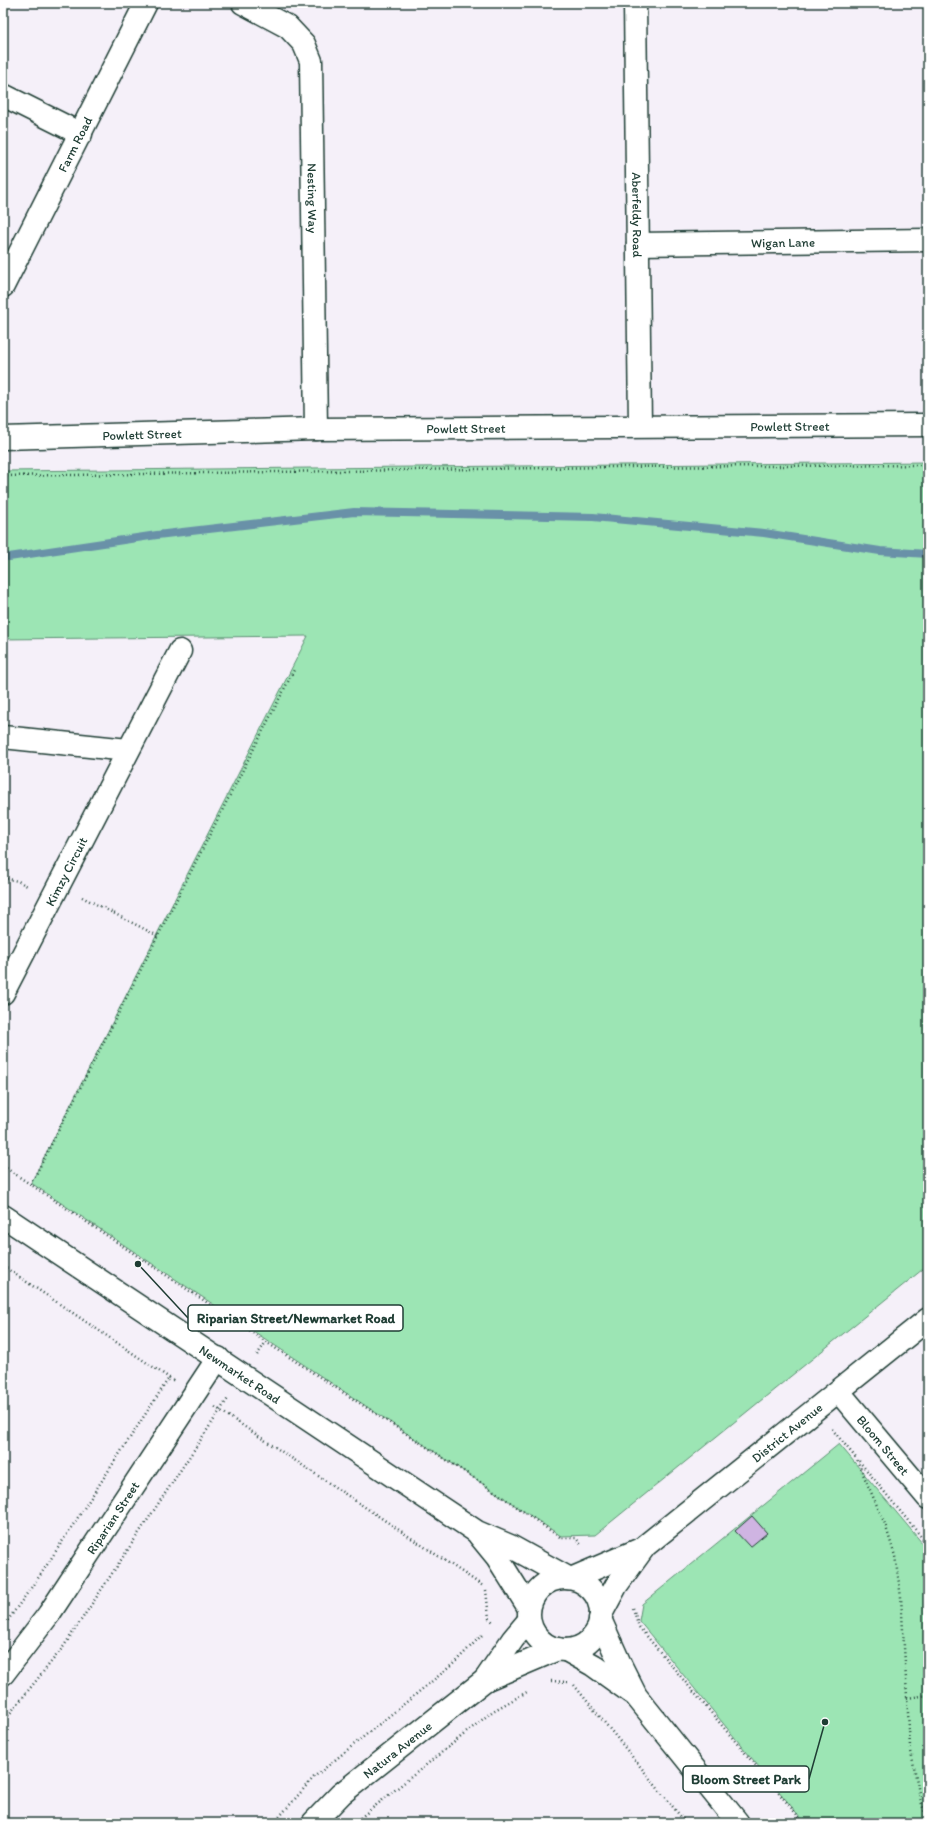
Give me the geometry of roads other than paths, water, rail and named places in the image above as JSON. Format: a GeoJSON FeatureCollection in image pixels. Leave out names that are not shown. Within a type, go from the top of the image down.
{"type":"FeatureCollection","features":[{"type":"Feature","properties":{"kind":"street","name":"Farm Road"},"geometry":{"type":"LineString","coordinates":[[3,286],[146,3]]}},
{"type":"Feature","properties":{"kind":"street","name":"Nesting Way"},"geometry":{"type":"LineString","coordinates":[[243,3],[288,27],[304,44],[312,61],[316,429]]}},
{"type":"Feature","properties":{"kind":"street","name":"Aberfeldy Road"},"geometry":{"type":"LineString","coordinates":[[636,3],[640,426]]}},
{"type":"Feature","properties":{"kind":"street"},"geometry":{"type":"LineString","coordinates":[[3,95],[81,134]]}},
{"type":"Feature","properties":{"kind":"street","name":"Wigan Lane"},"geometry":{"type":"LineString","coordinates":[[638,244],[928,240]]}},
{"type":"Feature","properties":{"kind":"street","name":"Powlett Street"},"geometry":{"type":"LineString","coordinates":[[3,438],[316,429],[928,425]]}},
{"type":"Feature","properties":{"kind":"street","name":"Kimzy Circuit"},"geometry":{"type":"LineString","coordinates":[[3,993],[180,651]]}},
{"type":"Feature","properties":{"kind":"street"},"geometry":{"type":"LineString","coordinates":[[3,737],[128,750]]}},
{"type":"Feature","properties":{"kind":"street","name":"Newmarket Road"},"geometry":{"type":"LineString","coordinates":[[3,1216],[477,1532],[510,1546],[571,1578]]}},
{"type":"Feature","properties":{"kind":"street","name":"District Avenue"},"geometry":{"type":"LineString","coordinates":[[571,1578],[645,1546],[840,1392],[928,1319]]}},
{"type":"Feature","properties":{"kind":"street","name":"Riparian Street"},"geometry":{"type":"LineString","coordinates":[[3,1674],[49,1614],[218,1358]]}},
{"type":"Feature","properties":{"kind":"street","name":"Bloom Street"},"geometry":{"type":"LineString","coordinates":[[840,1392],[928,1498]]}},
{"type":"Feature","properties":{"kind":"street","name":"Newmarket Road"},"geometry":{"type":"LineString","coordinates":[[477,1532],[497,1557],[529,1614]]}},
{"type":"Feature","properties":{"kind":"street","name":"District Avenue"},"geometry":{"type":"LineString","coordinates":[[601,1617],[616,1586],[645,1546]]}},
{"type":"Feature","properties":{"kind":"street"},"geometry":{"type":"LineString","coordinates":[[636,1696],[593,1665],[562,1649],[550,1647],[537,1638],[529,1614],[535,1592],[543,1584],[556,1578],[571,1578],[582,1582],[594,1593],[599,1602],[601,1617],[621,1666],[636,1696],[738,1823]]}},
{"type":"Feature","properties":{"kind":"street","name":"Natura Avenue"},"geometry":{"type":"LineString","coordinates":[[485,1680],[529,1614]]}},
{"type":"Feature","properties":{"kind":"street"},"geometry":{"type":"LineString","coordinates":[[562,1649],[581,1646],[589,1641],[597,1629],[601,1617]]}},
{"type":"Feature","properties":{"kind":"street","name":"Natura Avenue"},"geometry":{"type":"LineString","coordinates":[[313,1823],[341,1794],[485,1680],[562,1649]]}},
{"type":"Feature","properties":{"kind":"waterway"},"geometry":{"type":"LineString","coordinates":[[3,556],[9,557],[157,535],[354,512],[593,517],[764,533],[880,551],[928,554]]}},
{"type":"Feature","properties":{"kind":"place","name":"Riparian Street/Newmarket Road"},"geometry":{"type":"Point","coordinates":[138,1264]}},
{"type":"Feature","properties":{"kind":"place","name":"Bloom Street Park"},"geometry":{"type":"Point","coordinates":[825,1722]}}]}
